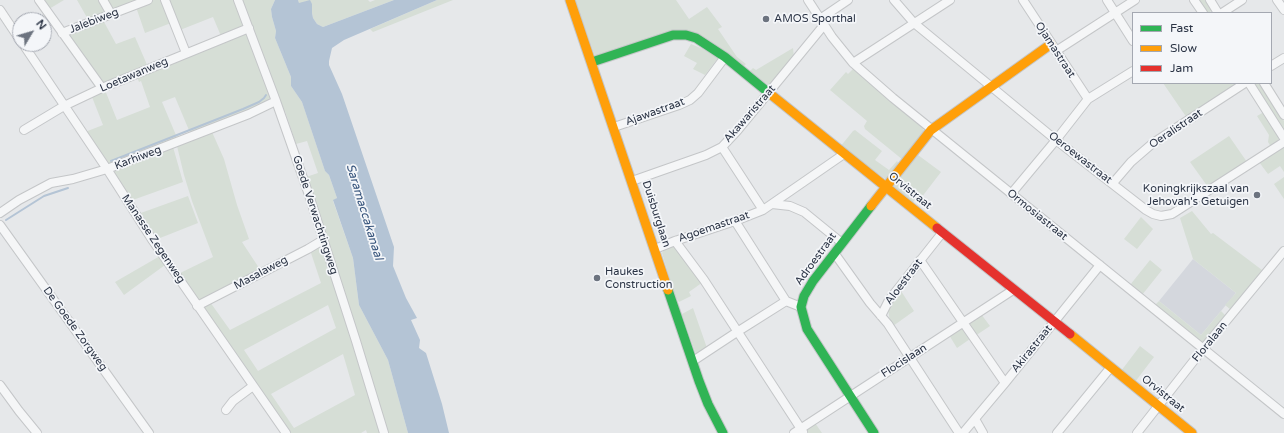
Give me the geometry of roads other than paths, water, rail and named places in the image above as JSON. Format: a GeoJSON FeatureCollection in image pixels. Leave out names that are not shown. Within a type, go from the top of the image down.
{"type":"FeatureCollection","features":[{"type":"Feature","properties":{"kind":"street"},"geometry":{"type":"LineString","coordinates":[[39,0],[102,88]]}},
{"type":"Feature","properties":{"kind":"street"},"geometry":{"type":"LineString","coordinates":[[103,0],[111,14]]}},
{"type":"Feature","properties":{"kind":"street","name":"Jalebiweg"},"geometry":{"type":"LineString","coordinates":[[62,33],[148,0]]}},
{"type":"Feature","properties":{"kind":"street"},"geometry":{"type":"LineString","coordinates":[[165,0],[186,53]]}},
{"type":"Feature","properties":{"kind":"street","name":"Goede Verwachtingweg"},"geometry":{"type":"LineString","coordinates":[[238,0],[276,101],[323,240],[384,433]]}},
{"type":"Feature","properties":{"kind":"street","name":"Duisburglaan"},"geometry":{"type":"LineString","coordinates":[[570,0],[708,404],[723,433]]}},
{"type":"Feature","properties":{"kind":"street","name":"Ormosiastraat"},"geometry":{"type":"LineString","coordinates":[[808,0],[822,22],[853,64],[931,130],[1284,414]]}},
{"type":"Feature","properties":{"kind":"street","name":"Akawaristraat"},"geometry":{"type":"LineString","coordinates":[[632,181],[706,155],[722,147],[738,131],[822,22],[848,0]]}},
{"type":"Feature","properties":{"kind":"street","name":"Oeroewastraat"},"geometry":{"type":"LineString","coordinates":[[894,0],[914,23],[1056,140],[1153,214],[1167,216],[1172,214],[1284,142]]}},
{"type":"Feature","properties":{"kind":"street"},"geometry":{"type":"LineString","coordinates":[[853,64],[950,0]]}},
{"type":"Feature","properties":{"kind":"street","name":"Ojamastraat"},"geometry":{"type":"LineString","coordinates":[[1023,0],[1088,99]]}},
{"type":"Feature","properties":{"kind":"street"},"geometry":{"type":"LineString","coordinates":[[1107,0],[1132,39]]}},
{"type":"Feature","properties":{"kind":"street"},"geometry":{"type":"LineString","coordinates":[[1053,47],[1115,13],[1135,0]]}},
{"type":"Feature","properties":{"kind":"street"},"geometry":{"type":"LineString","coordinates":[[1194,0],[1202,12]]}},
{"type":"Feature","properties":{"kind":"street"},"geometry":{"type":"LineString","coordinates":[[1210,0],[1217,12]]}},
{"type":"Feature","properties":{"kind":"street"},"geometry":{"type":"LineString","coordinates":[[1224,12],[1242,0]]}},
{"type":"Feature","properties":{"kind":"street"},"geometry":{"type":"LineString","coordinates":[[1277,0],[1284,10]]}},
{"type":"Feature","properties":{"kind":"street"},"geometry":{"type":"LineString","coordinates":[[0,10],[12,28]]}},
{"type":"Feature","properties":{"kind":"street","name":"Loetawanweg"},"geometry":{"type":"LineString","coordinates":[[24,130],[64,106],[102,88],[249,28]]}},
{"type":"Feature","properties":{"kind":"street","name":"Orvistraat"},"geometry":{"type":"LineString","coordinates":[[592,62],[662,38],[679,35],[686,35],[696,38],[725,58],[1192,433]]}},
{"type":"Feature","properties":{"kind":"street","name":"Adroestraat"},"geometry":{"type":"LineString","coordinates":[[801,307],[808,288],[931,130],[992,87],[1053,47]]}},
{"type":"Feature","properties":{"kind":"street","name":"Manasse Zegenweg"},"geometry":{"type":"LineString","coordinates":[[28,52],[107,169],[153,241],[286,433]]}},
{"type":"Feature","properties":{"kind":"street","name":"Ajawastraat"},"geometry":{"type":"LineString","coordinates":[[614,127],[679,106],[690,100],[698,93],[725,58]]}},
{"type":"Feature","properties":{"kind":"street"},"geometry":{"type":"LineString","coordinates":[[1272,65],[1284,58]]}},
{"type":"Feature","properties":{"kind":"street"},"geometry":{"type":"LineString","coordinates":[[1011,194],[1088,99],[1132,71]]}},
{"type":"Feature","properties":{"kind":"street","name":"Oeralistraat"},"geometry":{"type":"LineString","coordinates":[[1113,183],[1131,162],[1153,143],[1244,84]]}},
{"type":"Feature","properties":{"kind":"street"},"geometry":{"type":"LineString","coordinates":[[1250,84],[1284,138]]}},
{"type":"Feature","properties":{"kind":"street"},"geometry":{"type":"LineString","coordinates":[[1265,84],[1284,115]]}},
{"type":"Feature","properties":{"kind":"street","name":"Karhiweg"},"geometry":{"type":"LineString","coordinates":[[0,213],[30,194],[52,183],[73,179],[107,169],[249,114],[276,101]]}},
{"type":"Feature","properties":{"kind":"street"},"geometry":{"type":"LineString","coordinates":[[722,147],[763,210]]}},
{"type":"Feature","properties":{"kind":"street","name":"Agoemastraat"},"geometry":{"type":"LineString","coordinates":[[655,249],[763,210],[844,154]]}},
{"type":"Feature","properties":{"kind":"street"},"geometry":{"type":"LineString","coordinates":[[772,204],[790,206],[804,212],[842,243]]}},
{"type":"Feature","properties":{"kind":"street"},"geometry":{"type":"LineString","coordinates":[[735,221],[786,301],[801,307],[802,318],[807,329],[874,433]]}},
{"type":"Feature","properties":{"kind":"street","name":"De Goede Zorgweg"},"geometry":{"type":"LineString","coordinates":[[0,225],[149,433]]}},
{"type":"Feature","properties":{"kind":"street","name":"Aloestraat"},"geometry":{"type":"LineString","coordinates":[[942,233],[889,300],[881,316],[910,357],[959,433]]}},
{"type":"Feature","properties":{"kind":"street","name":"Masalaweg"},"geometry":{"type":"LineString","coordinates":[[197,306],[323,240]]}},
{"type":"Feature","properties":{"kind":"street"},"geometry":{"type":"LineString","coordinates":[[674,241],[704,280],[799,432]]}},
{"type":"Feature","properties":{"kind":"street","name":"Floralaan"},"geometry":{"type":"LineString","coordinates":[[1137,433],[1203,349],[1284,251]]}},
{"type":"Feature","properties":{"kind":"street"},"geometry":{"type":"LineString","coordinates":[[834,254],[881,316]]}},
{"type":"Feature","properties":{"kind":"street"},"geometry":{"type":"LineString","coordinates":[[920,260],[1005,383]]}},
{"type":"Feature","properties":{"kind":"street","name":"Akirastraat"},"geometry":{"type":"LineString","coordinates":[[963,433],[1100,265]]}},
{"type":"Feature","properties":{"kind":"street","name":"Flocislaan"},"geometry":{"type":"LineString","coordinates":[[799,432],[850,396],[1013,290]]}},
{"type":"Feature","properties":{"kind":"street"},"geometry":{"type":"LineString","coordinates":[[693,361],[786,301]]}},
{"type":"Feature","properties":{"kind":"street"},"geometry":{"type":"LineString","coordinates":[[1057,433],[1111,367]]}},
{"type":"Feature","properties":{"kind":"street"},"geometry":{"type":"LineString","coordinates":[[0,385],[19,411],[38,433]]}},
{"type":"Feature","properties":{"kind":"street"},"geometry":{"type":"LineString","coordinates":[[226,410],[233,401],[253,386]]}},
{"type":"Feature","properties":{"kind":"street"},"geometry":{"type":"LineString","coordinates":[[975,419],[983,433]]}},
{"type":"Feature","properties":{"kind":"water","name":"Saramaccakanaal"},"geometry":{"type":"Polygon","coordinates":[[[275,0],[298,0],[299,3],[310,0],[312,4],[313,18],[317,24],[323,27],[394,0],[437,0],[344,40],[332,48],[329,65],[342,94],[394,247],[393,266],[406,298],[417,318],[411,320],[420,340],[419,348],[426,353],[442,404],[449,433],[408,433],[388,360],[359,305],[353,258],[333,200],[337,198],[329,175],[325,171],[302,102],[291,86],[291,77],[275,38],[276,31],[271,9],[275,0]]]}},
{"type":"Feature","properties":{"kind":"waterway"},"geometry":{"type":"LineString","coordinates":[[111,161],[243,109],[259,102],[266,95]]}},
{"type":"Feature","properties":{"kind":"waterway"},"geometry":{"type":"LineString","coordinates":[[6,220],[44,196],[68,188]]}},
{"type":"Feature","properties":{"kind":"place","name":"AMOS Sporthal"},"geometry":{"type":"Point","coordinates":[766,19]}},
{"type":"Feature","properties":{"kind":"place","name":"Koningkrijkszaal van Jehovah's Getuigen"},"geometry":{"type":"Point","coordinates":[1257,195]}},
{"type":"Feature","properties":{"kind":"place","name":"Haukes Construction"},"geometry":{"type":"Point","coordinates":[597,278]}}]}
